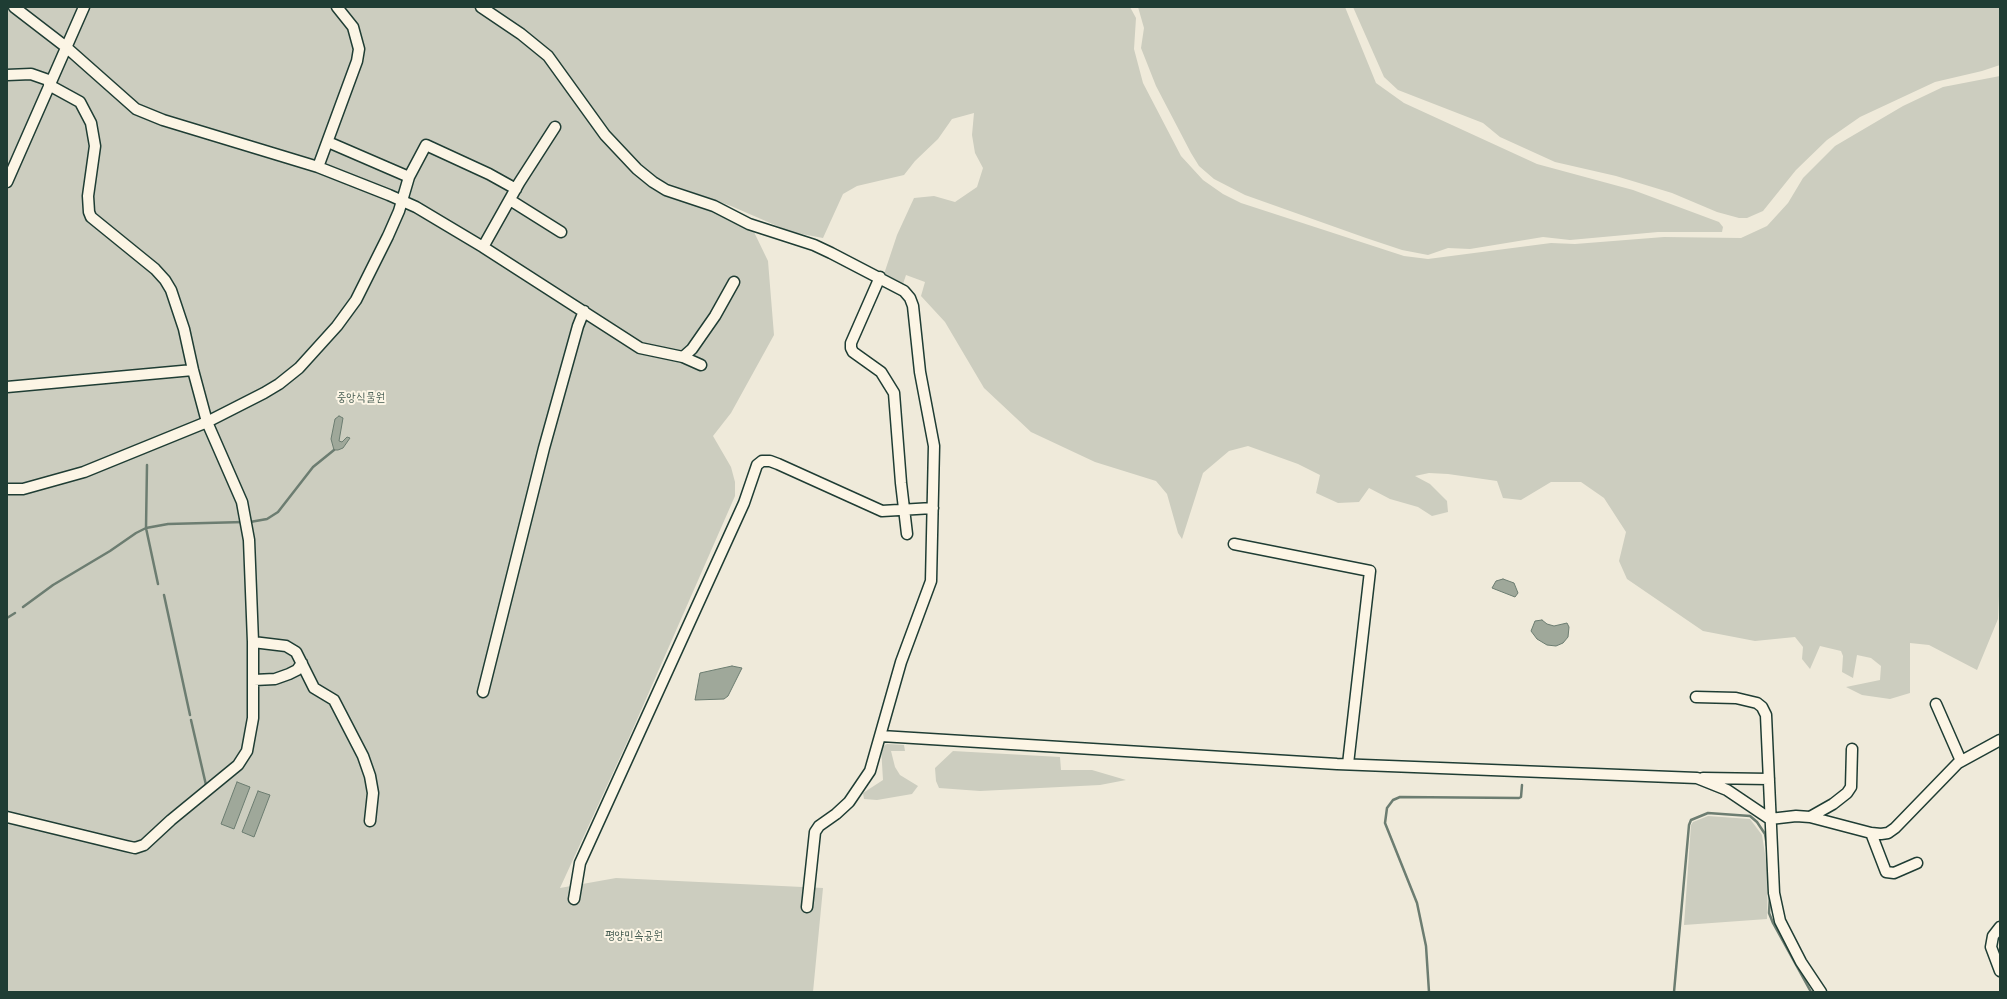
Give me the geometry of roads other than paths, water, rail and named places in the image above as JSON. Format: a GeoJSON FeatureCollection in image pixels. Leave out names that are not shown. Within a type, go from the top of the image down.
{"type":"FeatureCollection","features":[{"type":"Feature","properties":{"kind":"street"},"geometry":{"type":"LineString","coordinates":[[14,7],[66,47],[128,103],[150,115],[318,167],[401,200],[483,247],[640,348],[683,358],[701,365]]}},
{"type":"Feature","properties":{"kind":"street"},"geometry":{"type":"LineString","coordinates":[[7,182],[84,7]]}},
{"type":"Feature","properties":{"kind":"street"},"geometry":{"type":"LineString","coordinates":[[318,167],[357,61],[359,49],[352,27],[337,7]]}},
{"type":"Feature","properties":{"kind":"street"},"geometry":{"type":"LineString","coordinates":[[481,7],[521,34],[548,56],[605,135],[637,169],[652,182],[666,190],[714,206],[749,224],[814,245],[880,277],[904,291],[913,306],[920,372],[934,446],[931,581],[901,662],[870,771],[858,790],[836,814],[819,826],[815,832],[807,907]]}},
{"type":"Feature","properties":{"kind":"street"},"geometry":{"type":"LineString","coordinates":[[7,75],[31,74],[50,83],[80,102],[93,127],[95,146],[88,196],[89,212],[91,217],[143,258],[165,280],[177,306],[206,422],[245,512],[249,540],[254,642],[254,680],[251,729],[243,758],[238,765],[177,815],[144,845],[135,848],[7,817]]}},
{"type":"Feature","properties":{"kind":"street"},"geometry":{"type":"LineString","coordinates":[[483,247],[516,189],[555,126]]}},
{"type":"Feature","properties":{"kind":"street"},"geometry":{"type":"LineString","coordinates":[[328,142],[409,177]]}},
{"type":"Feature","properties":{"kind":"street"},"geometry":{"type":"LineString","coordinates":[[7,489],[23,489],[50,483],[84,472],[206,422],[279,384],[299,368],[337,326],[356,300],[374,266],[399,211],[409,177],[426,145],[516,189]]}},
{"type":"Feature","properties":{"kind":"street"},"geometry":{"type":"LineString","coordinates":[[510,200],[561,232]]}},
{"type":"Feature","properties":{"kind":"street"},"geometry":{"type":"LineString","coordinates":[[880,277],[851,343],[851,348],[853,352],[881,372],[888,380],[894,393],[907,534]]}},
{"type":"Feature","properties":{"kind":"street"},"geometry":{"type":"LineString","coordinates":[[683,358],[692,349],[715,316],[734,282]]}},
{"type":"Feature","properties":{"kind":"street"},"geometry":{"type":"LineString","coordinates":[[483,692],[544,448],[576,334],[584,311]]}},
{"type":"Feature","properties":{"kind":"street"},"geometry":{"type":"LineString","coordinates":[[7,387],[193,370]]}},
{"type":"Feature","properties":{"kind":"street"},"geometry":{"type":"LineString","coordinates":[[574,899],[580,863],[744,503],[757,465],[762,461],[770,461],[882,511],[933,508]]}},
{"type":"Feature","properties":{"kind":"street"},"geometry":{"type":"LineString","coordinates":[[1234,544],[1370,571],[1348,764]]}},
{"type":"Feature","properties":{"kind":"street"},"geometry":{"type":"LineString","coordinates":[[254,642],[286,646],[296,652],[314,688],[334,700],[363,756],[374,793],[370,821]]}},
{"type":"Feature","properties":{"kind":"street"},"geometry":{"type":"LineString","coordinates":[[254,680],[275,679],[289,674],[297,670],[302,662]]}},
{"type":"Feature","properties":{"kind":"street"},"geometry":{"type":"LineString","coordinates":[[1696,697],[1736,698],[1757,703],[1762,707],[1766,715],[1774,893],[1780,921],[1801,962],[1821,992]]}},
{"type":"Feature","properties":{"kind":"street"},"geometry":{"type":"LineString","coordinates":[[1936,704],[1961,761]]}},
{"type":"Feature","properties":{"kind":"street"},"geometry":{"type":"LineString","coordinates":[[881,736],[1348,764],[1697,778],[1769,779]]}},
{"type":"Feature","properties":{"kind":"street"},"geometry":{"type":"LineString","coordinates":[[1697,778],[1727,790],[1770,819],[1796,816],[1810,817],[1871,833],[1888,833],[1895,828],[1961,761],[2000,740]]}},
{"type":"Feature","properties":{"kind":"street"},"geometry":{"type":"LineString","coordinates":[[1810,817],[1833,804],[1847,793],[1851,787],[1852,749]]}},
{"type":"Feature","properties":{"kind":"street"},"geometry":{"type":"LineString","coordinates":[[1871,833],[1886,872],[1894,873],[1917,863]]}},
{"type":"Feature","properties":{"kind":"street"},"geometry":{"type":"LineString","coordinates":[[2000,927],[1994,936],[1991,946],[2000,971]]}},
{"type":"Feature","properties":{"kind":"waterway"},"geometry":{"type":"LineString","coordinates":[[250,522],[267,519],[278,512],[313,467],[334,450]]}},
{"type":"Feature","properties":{"kind":"waterway"},"geometry":{"type":"LineString","coordinates":[[147,465],[146,528],[158,584]]}},
{"type":"Feature","properties":{"kind":"waterway"},"geometry":{"type":"LineString","coordinates":[[23,607],[53,585],[146,528],[168,524],[244,522]]}},
{"type":"Feature","properties":{"kind":"waterway"},"geometry":{"type":"LineString","coordinates":[[164,595],[190,715]]}},
{"type":"Feature","properties":{"kind":"waterway"},"geometry":{"type":"LineString","coordinates":[[7,618],[15,613]]}},
{"type":"Feature","properties":{"kind":"waterway"},"geometry":{"type":"LineString","coordinates":[[191,720],[206,785]]}},
{"type":"Feature","properties":{"kind":"waterway"},"geometry":{"type":"LineString","coordinates":[[1429,992],[1426,946],[1417,903],[1385,823],[1387,808],[1393,800],[1400,797],[1519,798],[1521,797],[1522,785]]}},
{"type":"Feature","properties":{"kind":"waterway"},"geometry":{"type":"LineString","coordinates":[[1674,992],[1689,825],[1691,820],[1708,813],[1750,816],[1757,822],[1765,834],[1767,846]]}},
{"type":"Feature","properties":{"kind":"waterway"},"geometry":{"type":"LineString","coordinates":[[1770,894],[1769,913],[1773,923],[1811,992]]}},
{"type":"Feature","properties":{"kind":"park label","name":"중앙식물원"},"geometry":{"type":"Point","coordinates":[361,397]}},
{"type":"Feature","properties":{"kind":"park label","name":"평양민속공원"},"geometry":{"type":"Point","coordinates":[634,935]}}]}
